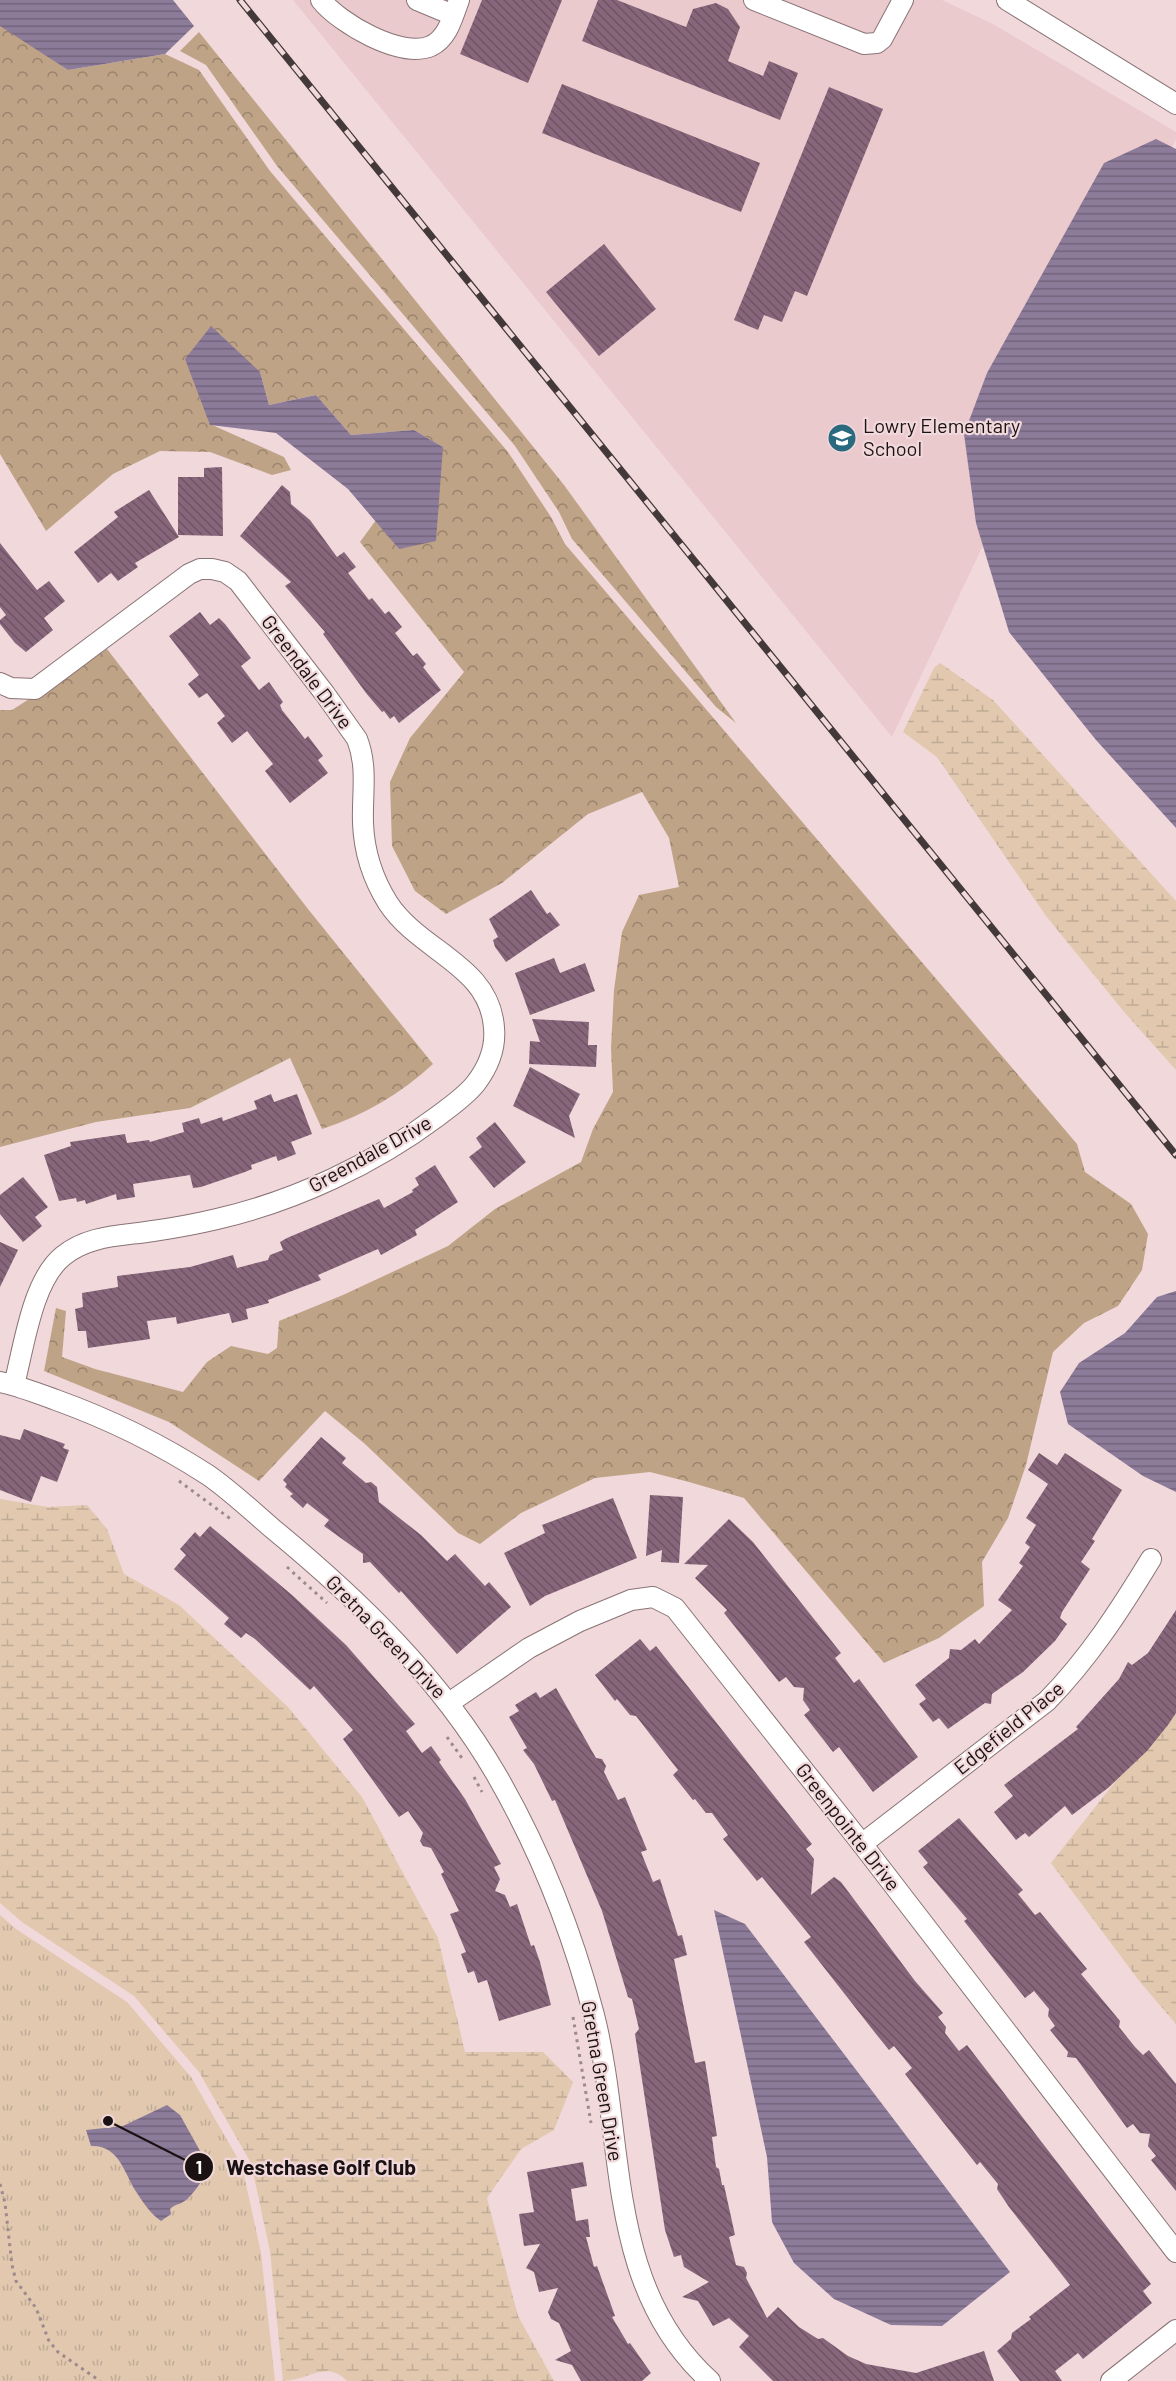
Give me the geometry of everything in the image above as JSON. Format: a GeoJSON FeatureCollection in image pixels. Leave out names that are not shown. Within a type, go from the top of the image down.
{"type":"FeatureCollection","features":[{"type":"Feature","properties":{"kind":"street"},"geometry":{"type":"LineString","coordinates":[[321,0],[348,25],[385,42],[412,49],[430,46],[441,38],[456,8],[417,0]]}},
{"type":"Feature","properties":{"kind":"street"},"geometry":{"type":"LineString","coordinates":[[754,0],[864,44],[877,43],[882,39],[903,0]]}},
{"type":"Feature","properties":{"kind":"street"},"geometry":{"type":"LineString","coordinates":[[1007,0],[1176,104]]}},
{"type":"Feature","properties":{"kind":"street","name":"Greendale Drive"},"geometry":{"type":"LineString","coordinates":[[0,683],[11,688],[34,689],[189,574],[206,569],[225,572],[238,581],[357,739],[364,757],[363,824],[366,848],[373,875],[387,901],[415,935],[449,958],[477,982],[490,1003],[494,1027],[494,1046],[488,1064],[475,1085],[419,1130],[342,1173],[303,1191],[242,1212],[155,1231],[98,1239],[77,1246],[61,1257],[41,1285],[7,1383]]}},
{"type":"Feature","properties":{"kind":"street","name":"Gretna Green Drive"},"geometry":{"type":"LineString","coordinates":[[7,1383],[80,1408],[149,1439],[210,1477],[317,1565],[410,1657],[449,1703],[495,1771],[544,1867],[595,2019],[620,2189],[636,2263],[662,2321],[689,2359],[710,2381]]}},
{"type":"Feature","properties":{"kind":"street","name":"Edgefield Place"},"geometry":{"type":"LineString","coordinates":[[862,1844],[1047,1701],[1073,1674],[1115,1617],[1151,1559]]}},
{"type":"Feature","properties":{"kind":"street","name":"Greenpointe Drive"},"geometry":{"type":"LineString","coordinates":[[449,1703],[529,1648],[630,1600],[642,1596],[653,1597],[675,1608],[862,1844],[1176,2252]]}},
{"type":"Feature","properties":{"kind":"street"},"geometry":{"type":"LineString","coordinates":[[1111,2381],[1176,2330]]}},
{"type":"Feature","properties":{"kind":"path"},"geometry":{"type":"LineString","coordinates":[[173,1476],[232,1520]]}},
{"type":"Feature","properties":{"kind":"path"},"geometry":{"type":"LineString","coordinates":[[285,1566],[333,1608]]}},
{"type":"Feature","properties":{"kind":"path"},"geometry":{"type":"LineString","coordinates":[[444,1732],[468,1767]]}},
{"type":"Feature","properties":{"kind":"path"},"geometry":{"type":"LineString","coordinates":[[473,1777],[485,1796]]}},
{"type":"Feature","properties":{"kind":"path"},"geometry":{"type":"LineString","coordinates":[[572,2008],[592,2127]]}},
{"type":"Feature","properties":{"kind":"path"},"geometry":{"type":"LineString","coordinates":[[0,2184],[6,2203],[12,2265],[16,2281],[36,2308],[49,2342],[58,2352],[100,2381]]}},
{"type":"Feature","properties":{"kind":"shaded area"},"geometry":{"type":"Polygon","coordinates":[[[0,0],[173,0],[194,26],[165,54],[68,70],[0,26],[0,0]]]}},
{"type":"Feature","properties":{"kind":"shaded area","name":"Lowry Elementary School"},"geometry":{"type":"Polygon","coordinates":[[[293,0],[942,0],[993,24],[1176,132],[1176,139],[892,737],[293,0]]]}},
{"type":"Feature","properties":{"kind":"shaded area"},"geometry":{"type":"Polygon","coordinates":[[[1156,139],[1176,149],[1176,828],[1096,740],[1009,632],[976,523],[964,434],[987,373],[1104,163],[1156,139]]]}},
{"type":"Feature","properties":{"kind":"shaded area"},"geometry":{"type":"Polygon","coordinates":[[[211,326],[260,372],[269,405],[316,395],[351,435],[414,430],[443,447],[436,541],[399,549],[348,489],[276,433],[210,425],[185,359],[211,326]]]}},
{"type":"Feature","properties":{"kind":"shaded area"},"geometry":{"type":"Polygon","coordinates":[[[1176,1291],[1176,1492],[1143,1476],[1068,1424],[1060,1392],[1079,1363],[1125,1333],[1157,1297],[1176,1291]]]}},
{"type":"Feature","properties":{"kind":"shaded area"},"geometry":{"type":"Polygon","coordinates":[[[714,1910],[745,1924],[1010,2272],[942,2326],[891,2325],[834,2299],[794,2263],[772,2222],[767,2157],[714,1910]]]}},
{"type":"Feature","properties":{"kind":"shaded area"},"geometry":{"type":"Polygon","coordinates":[[[167,2105],[180,2115],[209,2167],[202,2181],[190,2196],[172,2207],[171,2214],[161,2221],[142,2201],[115,2155],[101,2147],[91,2146],[86,2130],[123,2126],[167,2105]]]}},
{"type":"Feature","properties":{"kind":"green space"},"geometry":{"type":"Polygon","coordinates":[[[0,23],[68,70],[165,54],[199,70],[270,171],[508,452],[551,517],[565,544],[1077,1144],[1085,1172],[1131,1204],[1148,1234],[1142,1270],[1118,1306],[1084,1323],[1053,1352],[1026,1465],[1008,1518],[982,1562],[984,1606],[939,1638],[884,1663],[744,1498],[650,1472],[595,1478],[521,1513],[480,1544],[458,1533],[365,1444],[325,1411],[259,1481],[169,1422],[44,1371],[56,1308],[66,1311],[62,1357],[95,1369],[183,1392],[207,1362],[231,1346],[268,1354],[277,1348],[279,1321],[343,1295],[448,1246],[495,1209],[581,1162],[593,1129],[613,1092],[611,1048],[614,990],[622,932],[639,895],[679,887],[669,838],[642,792],[588,814],[502,883],[446,914],[415,891],[392,846],[390,782],[410,738],[464,672],[360,542],[376,520],[399,549],[443,447],[414,430],[351,435],[316,395],[269,405],[260,372],[210,424],[284,457],[291,470],[272,475],[210,452],[160,451],[113,474],[46,531],[0,454],[0,23]]]}},
{"type":"Feature","properties":{"kind":"green space"},"geometry":{"type":"Polygon","coordinates":[[[199,32],[564,485],[736,723],[716,707],[572,539],[559,512],[515,446],[277,166],[206,65],[180,51],[199,32]]]}},
{"type":"Feature","properties":{"kind":"green space"},"geometry":{"type":"Polygon","coordinates":[[[107,649],[308,909],[433,1064],[395,1094],[353,1117],[322,1129],[290,1058],[190,1108],[96,1122],[0,1147],[0,710],[12,710],[107,649]]]}},
{"type":"Feature","properties":{"kind":"green space"},"geometry":{"type":"Polygon","coordinates":[[[940,663],[993,700],[1176,901],[1176,1070],[1125,1013],[1046,916],[937,757],[903,732],[934,668],[940,663]]]}},
{"type":"Feature","properties":{"kind":"green space"},"geometry":{"type":"Polygon","coordinates":[[[0,1499],[48,1507],[87,1505],[107,1529],[124,1574],[179,1605],[288,1707],[362,1797],[438,1938],[465,2052],[543,2052],[573,2082],[554,2130],[521,2149],[487,2198],[518,2316],[554,2381],[347,2381],[339,2375],[324,2371],[283,2381],[270,2251],[251,2163],[199,2072],[134,1996],[22,1922],[0,1903],[0,1499]]]}},
{"type":"Feature","properties":{"kind":"green space"},"geometry":{"type":"Polygon","coordinates":[[[1176,1705],[1176,2024],[1140,1982],[1051,1863],[1176,1705]]]}},
{"type":"Feature","properties":{"kind":"green space"},"geometry":{"type":"Polygon","coordinates":[[[0,1915],[16,1929],[127,2002],[191,2077],[242,2166],[261,2253],[275,2381],[0,2381],[0,1915]]]}},
{"type":"Feature","properties":{"kind":"building"},"geometry":{"type":"Polygon","coordinates":[[[482,0],[562,0],[528,83],[460,54],[482,0]]]}},
{"type":"Feature","properties":{"kind":"building"},"geometry":{"type":"Polygon","coordinates":[[[598,0],[617,0],[686,27],[693,9],[716,3],[728,9],[740,27],[728,61],[763,76],[769,61],[798,73],[780,120],[582,41],[598,0]]]}},
{"type":"Feature","properties":{"kind":"building"},"geometry":{"type":"Polygon","coordinates":[[[562,84],[760,163],[741,212],[542,133],[562,84]]]}},
{"type":"Feature","properties":{"kind":"building"},"geometry":{"type":"Polygon","coordinates":[[[829,87],[883,109],[807,296],[795,291],[782,322],[764,315],[758,330],[734,320],[829,87]]]}},
{"type":"Feature","properties":{"kind":"building"},"geometry":{"type":"Polygon","coordinates":[[[604,244],[656,309],[599,356],[546,292],[604,244]]]}},
{"type":"Feature","properties":{"kind":"building"},"geometry":{"type":"Polygon","coordinates":[[[222,467],[223,536],[178,535],[178,477],[204,477],[204,468],[222,467]]]}},
{"type":"Feature","properties":{"kind":"building"},"geometry":{"type":"Polygon","coordinates":[[[282,485],[290,492],[291,504],[310,520],[337,557],[344,552],[356,567],[348,573],[369,600],[372,598],[385,614],[389,611],[402,627],[395,633],[413,656],[417,653],[426,664],[423,667],[441,690],[399,723],[394,716],[390,719],[384,711],[382,712],[366,693],[323,634],[325,632],[285,586],[291,582],[240,536],[282,485]]]}},
{"type":"Feature","properties":{"kind":"building"},"geometry":{"type":"Polygon","coordinates":[[[149,490],[179,537],[135,563],[138,567],[118,581],[111,573],[98,583],[74,552],[118,517],[114,512],[149,490]]]}},
{"type":"Feature","properties":{"kind":"building"},"geometry":{"type":"Polygon","coordinates":[[[0,543],[37,590],[49,581],[65,601],[44,618],[53,630],[26,652],[15,643],[0,624],[0,620],[6,615],[0,607],[0,543]]]}},
{"type":"Feature","properties":{"kind":"building"},"geometry":{"type":"Polygon","coordinates":[[[200,612],[210,625],[219,618],[225,624],[251,658],[241,666],[259,690],[269,682],[283,702],[280,705],[282,710],[305,739],[308,736],[323,756],[318,760],[328,773],[290,803],[265,771],[273,764],[247,731],[232,743],[217,723],[225,716],[207,693],[199,698],[188,684],[199,675],[169,636],[200,612]]]}},
{"type":"Feature","properties":{"kind":"building"},"geometry":{"type":"Polygon","coordinates":[[[531,890],[547,914],[550,912],[560,925],[506,962],[495,947],[493,940],[498,937],[489,919],[531,890]]]}},
{"type":"Feature","properties":{"kind":"building"},"geometry":{"type":"Polygon","coordinates":[[[554,958],[560,973],[585,963],[595,991],[530,1015],[515,973],[554,958]]]}},
{"type":"Feature","properties":{"kind":"building"},"geometry":{"type":"Polygon","coordinates":[[[532,1019],[589,1022],[588,1045],[597,1045],[596,1067],[529,1064],[530,1041],[540,1042],[532,1019]]]}},
{"type":"Feature","properties":{"kind":"building"},"geometry":{"type":"Polygon","coordinates":[[[530,1067],[580,1094],[569,1116],[575,1138],[513,1106],[530,1067]]]}},
{"type":"Feature","properties":{"kind":"building"},"geometry":{"type":"Polygon","coordinates":[[[271,1094],[274,1102],[297,1094],[312,1134],[291,1142],[296,1154],[278,1161],[276,1156],[251,1165],[252,1169],[245,1172],[201,1187],[193,1188],[190,1175],[133,1184],[135,1197],[117,1200],[116,1194],[86,1204],[85,1200],[77,1202],[76,1198],[59,1201],[44,1155],[71,1146],[70,1142],[125,1134],[127,1143],[149,1140],[150,1142],[184,1132],[182,1123],[199,1118],[201,1124],[222,1117],[223,1121],[257,1109],[254,1101],[271,1094]]]}},
{"type":"Feature","properties":{"kind":"building"},"geometry":{"type":"Polygon","coordinates":[[[495,1122],[526,1162],[494,1188],[469,1157],[482,1147],[476,1138],[495,1122]]]}},
{"type":"Feature","properties":{"kind":"building"},"geometry":{"type":"Polygon","coordinates":[[[435,1165],[458,1202],[415,1230],[417,1235],[381,1255],[378,1249],[318,1275],[321,1280],[268,1300],[269,1303],[246,1309],[248,1319],[232,1323],[229,1313],[177,1324],[176,1317],[147,1321],[150,1339],[88,1348],[86,1331],[78,1331],[75,1309],[83,1307],[82,1293],[118,1287],[117,1276],[190,1267],[233,1255],[237,1268],[268,1260],[270,1255],[283,1250],[280,1242],[287,1238],[379,1199],[384,1208],[413,1192],[412,1190],[419,1185],[415,1178],[435,1165]]]}},
{"type":"Feature","properties":{"kind":"building"},"geometry":{"type":"Polygon","coordinates":[[[23,1177],[48,1207],[35,1217],[42,1226],[23,1242],[0,1214],[0,1195],[23,1177]]]}},
{"type":"Feature","properties":{"kind":"building"},"geometry":{"type":"Polygon","coordinates":[[[0,1242],[18,1250],[0,1287],[0,1242]]]}},
{"type":"Feature","properties":{"kind":"building"},"geometry":{"type":"Polygon","coordinates":[[[24,1429],[65,1444],[63,1448],[69,1450],[57,1482],[41,1476],[31,1502],[0,1490],[0,1435],[20,1440],[24,1429]]]}},
{"type":"Feature","properties":{"kind":"building"},"geometry":{"type":"Polygon","coordinates":[[[321,1437],[346,1458],[342,1463],[366,1483],[371,1482],[377,1487],[379,1502],[421,1535],[447,1561],[455,1554],[485,1586],[489,1582],[511,1607],[457,1654],[401,1591],[399,1593],[370,1562],[363,1563],[363,1554],[324,1526],[329,1520],[307,1503],[303,1508],[290,1496],[293,1494],[285,1487],[287,1484],[283,1480],[321,1437]]]}},
{"type":"Feature","properties":{"kind":"building"},"geometry":{"type":"Polygon","coordinates":[[[1039,1453],[1057,1465],[1065,1453],[1122,1490],[1092,1539],[1095,1541],[1081,1562],[1090,1569],[1062,1612],[1060,1618],[1067,1624],[1055,1641],[1023,1672],[992,1694],[991,1704],[985,1703],[948,1729],[939,1718],[933,1722],[919,1704],[926,1699],[915,1685],[949,1658],[950,1649],[961,1650],[975,1639],[979,1644],[1012,1610],[998,1600],[1023,1566],[1019,1563],[1030,1547],[1025,1543],[1036,1525],[1026,1518],[1048,1484],[1028,1470],[1039,1453]]]}},
{"type":"Feature","properties":{"kind":"building"},"geometry":{"type":"Polygon","coordinates":[[[650,1495],[683,1497],[679,1563],[661,1562],[662,1550],[646,1556],[650,1495]]]}},
{"type":"Feature","properties":{"kind":"building"},"geometry":{"type":"Polygon","coordinates":[[[613,1498],[637,1558],[545,1596],[530,1606],[504,1553],[545,1533],[542,1525],[613,1498]]]}},
{"type":"Feature","properties":{"kind":"building"},"geometry":{"type":"Polygon","coordinates":[[[729,1519],[753,1542],[841,1653],[835,1658],[854,1683],[859,1679],[918,1757],[873,1792],[839,1747],[833,1752],[804,1715],[810,1710],[803,1700],[804,1688],[794,1687],[786,1677],[779,1682],[724,1613],[727,1610],[695,1578],[708,1565],[684,1564],[729,1519]]]}},
{"type":"Feature","properties":{"kind":"building"},"geometry":{"type":"Polygon","coordinates":[[[210,1526],[292,1595],[346,1645],[415,1724],[406,1731],[422,1753],[431,1746],[441,1760],[439,1762],[465,1799],[501,1864],[494,1867],[500,1879],[495,1891],[505,1895],[510,1907],[517,1904],[531,1946],[534,1945],[540,1962],[551,2005],[499,2021],[487,1980],[478,1983],[474,1971],[468,1973],[461,1954],[466,1952],[450,1914],[459,1911],[441,1874],[444,1872],[431,1848],[423,1846],[420,1841],[423,1833],[408,1811],[399,1817],[343,1739],[353,1730],[314,1686],[310,1690],[255,1639],[246,1633],[241,1638],[224,1624],[229,1618],[174,1569],[186,1555],[180,1549],[195,1532],[200,1537],[210,1526]]]}},
{"type":"Feature","properties":{"kind":"building"},"geometry":{"type":"Polygon","coordinates":[[[1176,1610],[1176,1713],[1168,1725],[1147,1751],[1108,1788],[1072,1815],[1065,1806],[1029,1837],[1025,1833],[1016,1840],[994,1812],[1013,1796],[1004,1785],[1078,1729],[1076,1727],[1119,1679],[1128,1662],[1132,1665],[1148,1653],[1176,1610]]]}},
{"type":"Feature","properties":{"kind":"building"},"geometry":{"type":"Polygon","coordinates":[[[640,1639],[650,1651],[656,1646],[812,1844],[806,1849],[814,1859],[811,1895],[834,1877],[841,1882],[915,1981],[943,2013],[938,2017],[946,2027],[945,2033],[959,2051],[967,2045],[1151,2284],[1143,2291],[1152,2303],[1083,2359],[1078,2353],[1055,2371],[1062,2381],[1020,2381],[997,2351],[1011,2339],[1012,2333],[1031,2319],[1029,2317],[1070,2285],[1009,2207],[997,2189],[998,2184],[980,2162],[977,2165],[905,2074],[912,2068],[894,2046],[889,2050],[804,1942],[811,1937],[762,1877],[757,1881],[723,1839],[728,1835],[712,1813],[706,1813],[673,1775],[678,1770],[636,1716],[630,1715],[617,1699],[615,1701],[595,1675],[640,1639]]]}},
{"type":"Feature","properties":{"kind":"building"},"geometry":{"type":"Polygon","coordinates":[[[556,1688],[596,1758],[602,1759],[606,1766],[604,1772],[618,1800],[625,1797],[647,1850],[641,1852],[653,1882],[660,1879],[678,1936],[682,1935],[687,1955],[674,1959],[695,2063],[705,2061],[717,2136],[712,2137],[716,2167],[719,2169],[722,2185],[724,2185],[735,2235],[729,2237],[736,2265],[744,2267],[747,2273],[746,2278],[767,2318],[778,2307],[799,2327],[818,2339],[823,2338],[848,2356],[866,2364],[916,2373],[984,2351],[994,2381],[773,2381],[739,2347],[749,2336],[729,2318],[713,2326],[698,2301],[682,2297],[709,2282],[684,2267],[681,2255],[674,2257],[665,2230],[635,2034],[639,2029],[632,1999],[628,1997],[602,1911],[555,1800],[552,1801],[534,1764],[523,1750],[527,1748],[509,1717],[519,1711],[515,1705],[536,1692],[540,1698],[556,1688]]]}},
{"type":"Feature","properties":{"kind":"building"},"geometry":{"type":"Polygon","coordinates":[[[959,1818],[1023,1890],[1018,1894],[1035,1915],[1040,1912],[1087,1969],[1081,1974],[1120,2021],[1119,2027],[1135,2047],[1143,2055],[1149,2050],[1176,2084],[1176,2191],[1151,2160],[1156,2156],[1148,2146],[1150,2134],[1140,2133],[1133,2124],[1127,2128],[1076,2058],[1067,2057],[1068,2052],[1050,2030],[1055,2026],[1048,2016],[1049,2009],[1034,1991],[1025,1998],[964,1921],[967,1919],[923,1867],[928,1863],[918,1851],[959,1818]]]}},
{"type":"Feature","properties":{"kind":"building"},"geometry":{"type":"Polygon","coordinates":[[[583,2162],[587,2186],[571,2189],[576,2221],[588,2219],[590,2237],[586,2237],[594,2267],[597,2266],[615,2316],[612,2317],[628,2344],[630,2343],[651,2373],[642,2381],[581,2381],[572,2365],[555,2360],[571,2351],[559,2323],[551,2319],[548,2312],[558,2288],[539,2292],[534,2272],[526,2268],[540,2244],[524,2246],[519,2214],[534,2212],[527,2172],[583,2162]]]}},
{"type":"Feature","properties":{"kind":"railway"},"geometry":{"type":"LineString","coordinates":[[240,0],[1176,1155]]}},
{"type":"Feature","properties":{"kind":"place","name":"Lowry Elementary School"},"geometry":{"type":"Point","coordinates":[842,438]}},
{"type":"Feature","properties":{"kind":"place","name":"Westchase Golf Club"},"geometry":{"type":"Point","coordinates":[108,2121]}}]}
